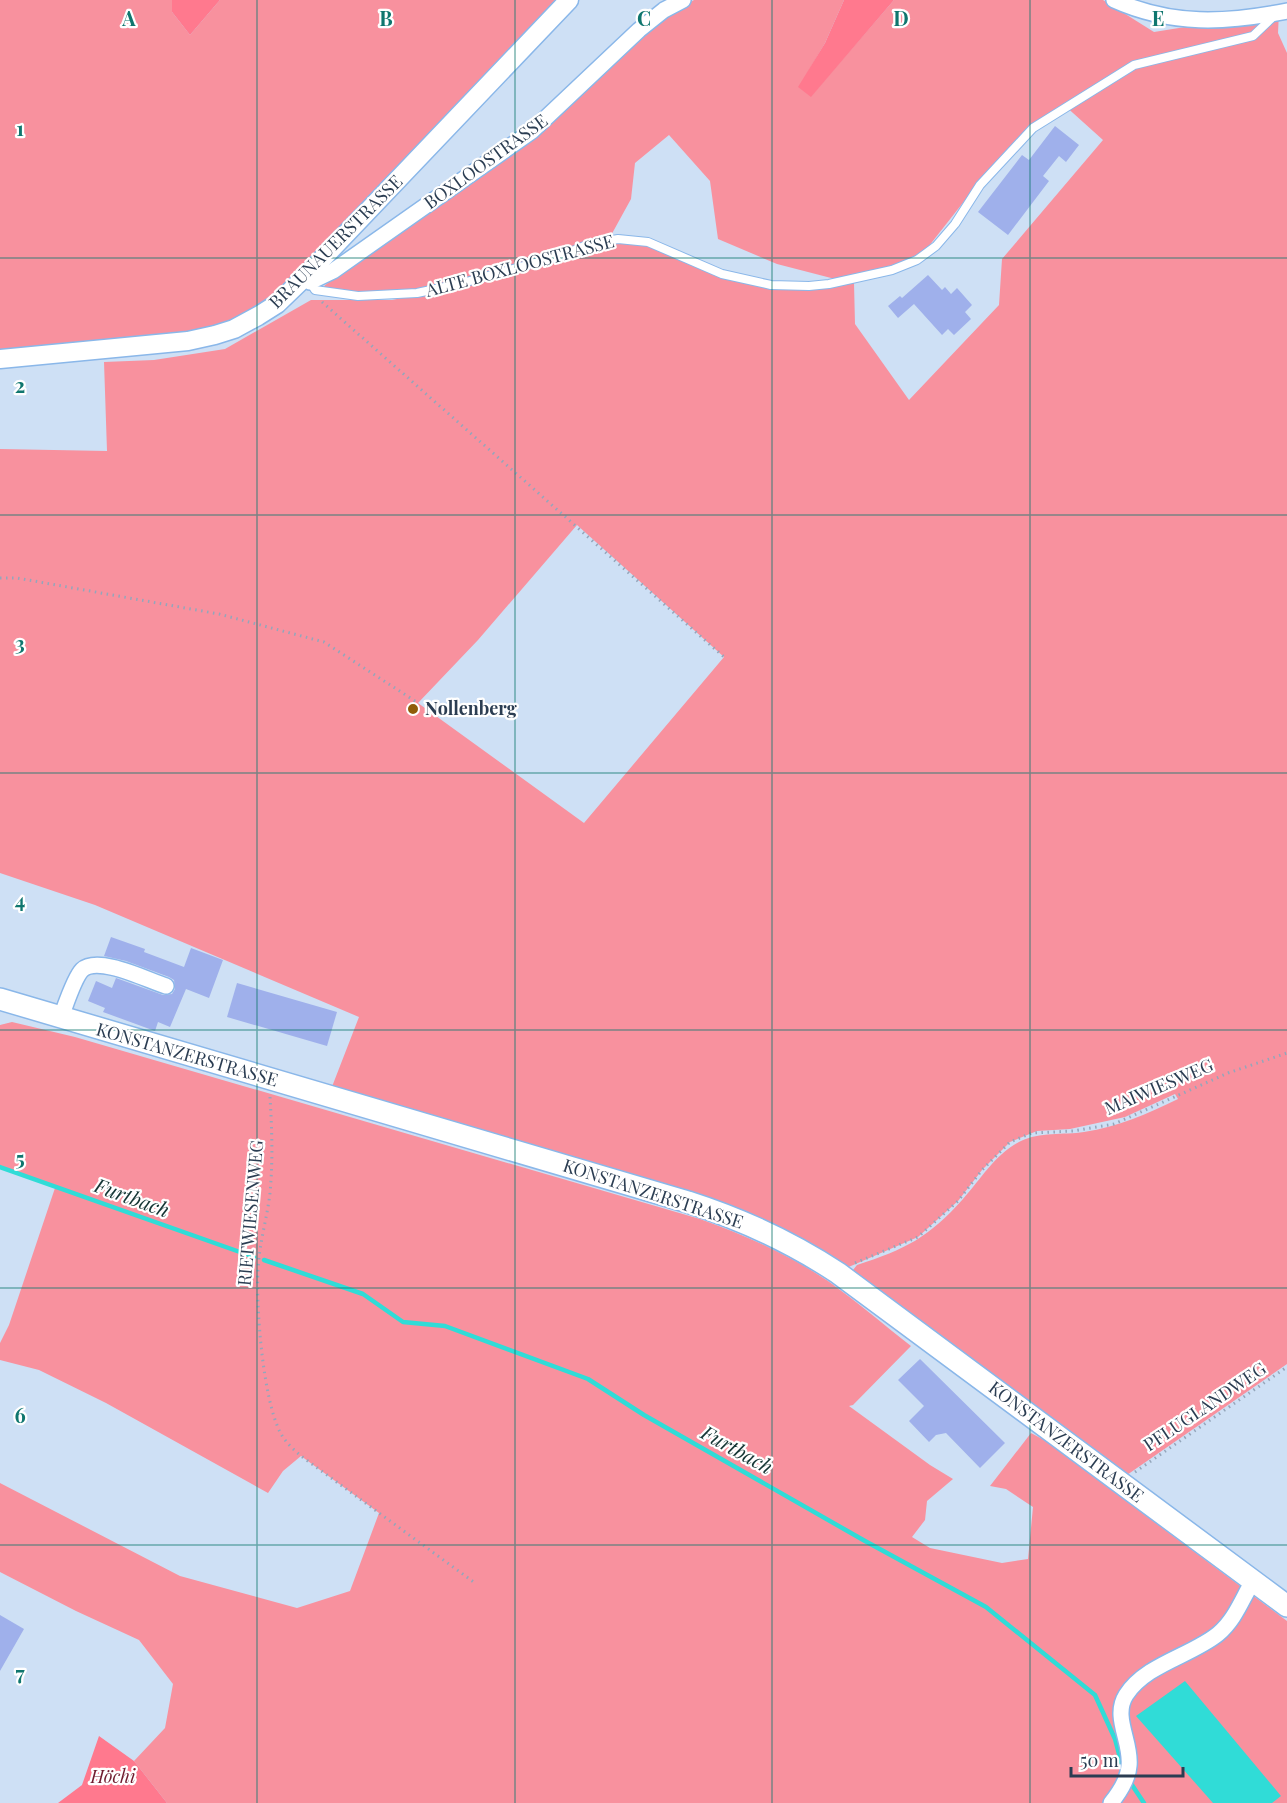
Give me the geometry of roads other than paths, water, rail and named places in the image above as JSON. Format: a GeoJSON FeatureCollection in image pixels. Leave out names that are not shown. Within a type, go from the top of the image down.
{"type":"FeatureCollection","features":[{"type":"Feature","properties":{"kind":"main road","name":"KONSTANZERSTRASSE"},"geometry":{"type":"LineString","coordinates":[[0,999],[712,1210],[744,1222],[784,1241],[838,1273],[1287,1606]]}},
{"type":"Feature","properties":{"kind":"street","name":"BRAUNAUERSTRASSE"},"geometry":{"type":"LineString","coordinates":[[0,359],[207,337],[234,329],[258,316],[305,281],[569,0]]}},
{"type":"Feature","properties":{"kind":"street","name":"BOXLOOSTRASSE"},"geometry":{"type":"LineString","coordinates":[[305,281],[333,271],[523,139],[548,118],[639,30],[663,10],[683,0]]}},
{"type":"Feature","properties":{"kind":"street"},"geometry":{"type":"LineString","coordinates":[[1114,0],[1152,14],[1186,20],[1243,18],[1283,11]]}},
{"type":"Feature","properties":{"kind":"street"},"geometry":{"type":"LineString","coordinates":[[61,1017],[81,971],[91,966],[103,964],[166,986]]}},
{"type":"Feature","properties":{"kind":"street"},"geometry":{"type":"LineString","coordinates":[[1111,1803],[1123,1785],[1129,1767],[1129,1750],[1121,1715],[1127,1694],[1136,1683],[1148,1675],[1218,1634],[1234,1615],[1253,1581]]}},
{"type":"Feature","properties":{"kind":"lane","name":"ALTE BOXLOOSTRASSE"},"geometry":{"type":"LineString","coordinates":[[305,281],[315,290],[358,296],[417,293],[459,284],[563,255],[589,244],[618,238],[648,242],[736,279],[771,285],[829,284],[892,270],[917,260],[936,246],[955,224],[980,185],[1033,128],[1134,65],[1253,36],[1283,11]]}},
{"type":"Feature","properties":{"kind":"waterway","name":"Furtbach"},"geometry":{"type":"LineString","coordinates":[[0,1167],[254,1257]]}},
{"type":"Feature","properties":{"kind":"waterway","name":"Furtbach"},"geometry":{"type":"LineString","coordinates":[[264,1260],[363,1294],[403,1322],[445,1326],[588,1379],[644,1415],[986,1607],[1095,1695],[1115,1739],[1123,1769]]}},
{"type":"Feature","properties":{"kind":"waterway","name":"Furtbach"},"geometry":{"type":"LineString","coordinates":[[1132,1785],[1144,1803]]}},
{"type":"Feature","properties":{"kind":"place","name":"Nollenberg"},"geometry":{"type":"Point","coordinates":[413,709]}},
{"type":"Feature","properties":{"kind":"park label","name":"Höchi"},"geometry":{"type":"Point","coordinates":[113,1777]}}]}
